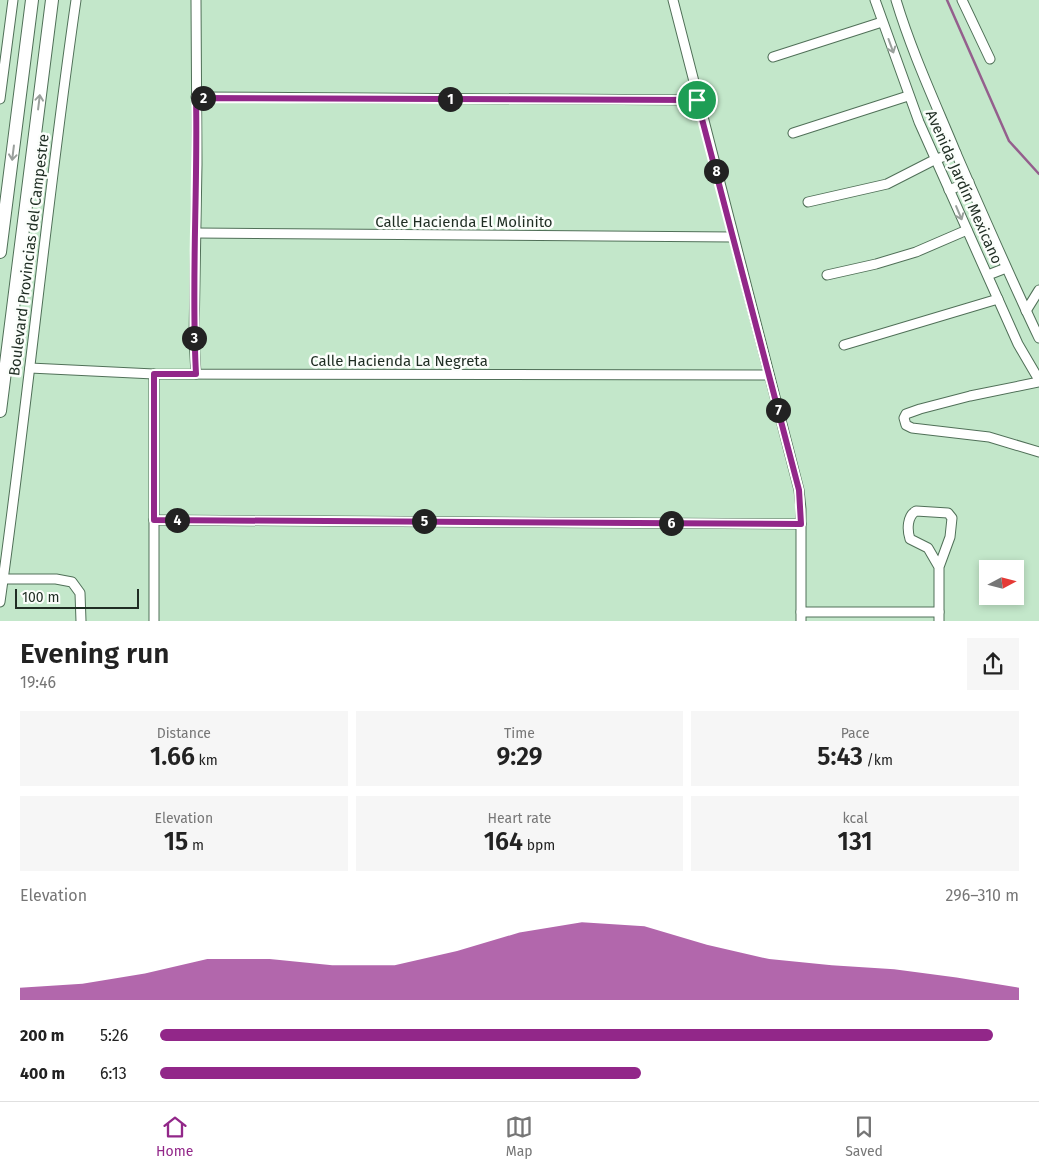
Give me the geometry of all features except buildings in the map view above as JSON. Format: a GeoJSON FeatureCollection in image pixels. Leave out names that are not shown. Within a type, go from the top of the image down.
{"type":"FeatureCollection","features":[{"type":"Feature","properties":{"kind":"main road"},"geometry":{"type":"LineString","coordinates":[[0,252],[32,0]]}},
{"type":"Feature","properties":{"kind":"main road"},"geometry":{"type":"LineString","coordinates":[[0,411],[52,0]]}},
{"type":"Feature","properties":{"kind":"street"},"geometry":{"type":"LineString","coordinates":[[0,99],[13,0]]}},
{"type":"Feature","properties":{"kind":"street","name":"Boulevard Provincias del Campestre"},"geometry":{"type":"LineString","coordinates":[[0,602],[16,493],[61,101],[76,0]]}},
{"type":"Feature","properties":{"kind":"street"},"geometry":{"type":"LineString","coordinates":[[196,0],[194,338],[196,374]]}},
{"type":"Feature","properties":{"kind":"street"},"geometry":{"type":"LineString","coordinates":[[673,0],[697,100],[799,490],[802,616],[939,617],[939,567],[950,537],[952,518],[948,513],[916,511],[909,518],[910,539],[928,548],[939,567]]}},
{"type":"Feature","properties":{"kind":"street","name":"Avenida Jardín Mexicano"},"geometry":{"type":"LineString","coordinates":[[875,0],[908,96],[1018,344],[1039,381]]}},
{"type":"Feature","properties":{"kind":"street","name":"Avenida Jardín Mexicano"},"geometry":{"type":"LineString","coordinates":[[896,0],[912,50],[1006,268],[1039,338]]}},
{"type":"Feature","properties":{"kind":"street"},"geometry":{"type":"LineString","coordinates":[[962,0],[990,59]]}},
{"type":"Feature","properties":{"kind":"street"},"geometry":{"type":"LineString","coordinates":[[773,57],[882,22]]}},
{"type":"Feature","properties":{"kind":"street"},"geometry":{"type":"LineString","coordinates":[[793,133],[908,96]]}},
{"type":"Feature","properties":{"kind":"street"},"geometry":{"type":"LineString","coordinates":[[196,98],[697,100]]}},
{"type":"Feature","properties":{"kind":"street"},"geometry":{"type":"LineString","coordinates":[[808,202],[887,184],[936,159],[956,153]]}},
{"type":"Feature","properties":{"kind":"street"},"geometry":{"type":"LineString","coordinates":[[950,190],[969,182]]}},
{"type":"Feature","properties":{"kind":"street"},"geometry":{"type":"LineString","coordinates":[[827,276],[916,252],[967,230]]}},
{"type":"Feature","properties":{"kind":"street","name":"Calle Hacienda El Molinito"},"geometry":{"type":"LineString","coordinates":[[196,233],[733,237]]}},
{"type":"Feature","properties":{"kind":"street"},"geometry":{"type":"LineString","coordinates":[[988,275],[1006,268]]}},
{"type":"Feature","properties":{"kind":"street"},"geometry":{"type":"LineString","coordinates":[[1026,311],[1039,290]]}},
{"type":"Feature","properties":{"kind":"street"},"geometry":{"type":"LineString","coordinates":[[844,345],[998,299]]}},
{"type":"Feature","properties":{"kind":"street","name":"Calle Hacienda La Negreta"},"geometry":{"type":"LineString","coordinates":[[30,368],[154,374],[399,376],[769,375]]}},
{"type":"Feature","properties":{"kind":"street"},"geometry":{"type":"LineString","coordinates":[[154,374],[154,621]]}},
{"type":"Feature","properties":{"kind":"street"},"geometry":{"type":"LineString","coordinates":[[1039,381],[920,408],[906,414],[904,418],[906,425],[912,428],[989,438],[1039,452]]}},
{"type":"Feature","properties":{"kind":"street"},"geometry":{"type":"LineString","coordinates":[[154,520],[801,524]]}},
{"type":"Feature","properties":{"kind":"street"},"geometry":{"type":"LineString","coordinates":[[3,579],[72,582],[80,593],[80,621]]}},
{"type":"Feature","properties":{"kind":"waterway"},"geometry":{"type":"LineString","coordinates":[[947,0],[1009,141],[1039,174]]}},
{"type":"Feature","properties":{"kind":"route"},"geometry":{"type":"LineString","coordinates":[[196,98],[697,100],[799,490],[801,524],[154,520],[154,374],[196,374],[194,338],[196,285],[196,98]]}}]}
